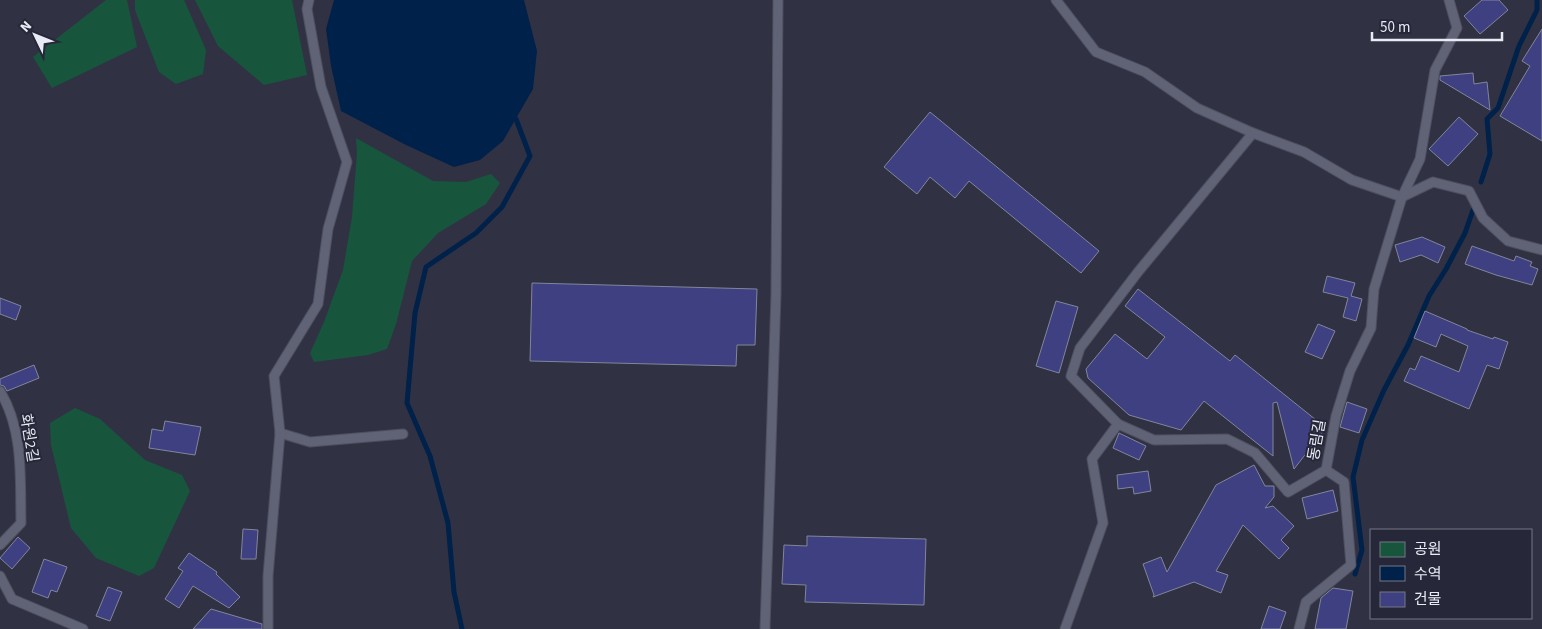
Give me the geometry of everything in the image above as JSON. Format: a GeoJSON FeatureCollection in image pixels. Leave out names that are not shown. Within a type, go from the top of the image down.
{"type":"FeatureCollection","features":[{"type":"Feature","properties":{"kind":"lane"},"geometry":{"type":"LineString","coordinates":[[268,629],[268,576],[280,434],[274,376],[318,304],[328,229],[347,162],[321,87],[307,9],[309,0]]}},
{"type":"Feature","properties":{"kind":"lane"},"geometry":{"type":"LineString","coordinates":[[766,629],[776,294],[778,0]]}},
{"type":"Feature","properties":{"kind":"lane"},"geometry":{"type":"LineString","coordinates":[[1056,0],[1096,52],[1144,72],[1197,108],[1253,133],[1304,152],[1352,180],[1402,197],[1433,182],[1469,191],[1484,218],[1508,241],[1542,250]]}},
{"type":"Feature","properties":{"kind":"lane","name":"동림길"},"geometry":{"type":"LineString","coordinates":[[1118,424],[1154,440],[1227,439],[1255,453],[1288,492],[1326,470],[1336,416],[1350,372],[1371,328],[1374,289],[1402,197],[1420,159],[1434,70],[1457,28],[1450,1]]}},
{"type":"Feature","properties":{"kind":"lane"},"geometry":{"type":"LineString","coordinates":[[1065,629],[1103,523],[1092,459],[1118,424],[1071,376],[1080,348],[1138,272],[1253,133]]}},
{"type":"Feature","properties":{"kind":"lane","name":"화원2길"},"geometry":{"type":"LineString","coordinates":[[0,391],[9,406],[20,452],[21,523],[0,544]]}},
{"type":"Feature","properties":{"kind":"lane"},"geometry":{"type":"LineString","coordinates":[[280,434],[310,442],[403,434]]}},
{"type":"Feature","properties":{"kind":"lane"},"geometry":{"type":"LineString","coordinates":[[1299,629],[1306,602],[1351,565],[1344,482],[1326,470]]}},
{"type":"Feature","properties":{"kind":"lane"},"geometry":{"type":"LineString","coordinates":[[0,576],[12,599],[82,629]]}},
{"type":"Feature","properties":{"kind":"green space"},"geometry":{"type":"Polygon","coordinates":[[[106,0],[127,0],[137,47],[52,88],[33,57],[106,0]]]}},
{"type":"Feature","properties":{"kind":"green space"},"geometry":{"type":"Polygon","coordinates":[[[135,0],[184,0],[206,50],[203,74],[176,84],[159,72],[135,10],[135,0]]]}},
{"type":"Feature","properties":{"kind":"green space"},"geometry":{"type":"Polygon","coordinates":[[[195,0],[292,0],[307,75],[264,85],[218,46],[195,0]]]}},
{"type":"Feature","properties":{"kind":"green space"},"geometry":{"type":"Polygon","coordinates":[[[356,138],[433,181],[466,182],[491,174],[500,183],[486,204],[438,233],[412,261],[396,324],[387,349],[368,355],[314,362],[310,353],[324,322],[343,270],[352,217],[357,153],[356,138]]]}},
{"type":"Feature","properties":{"kind":"green space"},"geometry":{"type":"Polygon","coordinates":[[[75,408],[100,419],[145,460],[182,475],[190,491],[154,568],[139,576],[96,558],[71,528],[51,445],[50,423],[75,408]]]}},
{"type":"Feature","properties":{"kind":"water"},"geometry":{"type":"Polygon","coordinates":[[[334,0],[524,0],[537,51],[533,89],[503,141],[480,160],[454,167],[406,145],[341,111],[331,66],[326,29],[334,0]]]}},
{"type":"Feature","properties":{"kind":"building"},"geometry":{"type":"Polygon","coordinates":[[[1482,0],[1499,0],[1508,10],[1480,34],[1464,16],[1482,0]]]}},
{"type":"Feature","properties":{"kind":"building"},"geometry":{"type":"Polygon","coordinates":[[[1542,29],[1542,141],[1500,116],[1530,66],[1522,61],[1542,29]]]}},
{"type":"Feature","properties":{"kind":"building"},"geometry":{"type":"Polygon","coordinates":[[[1473,73],[1474,84],[1487,82],[1490,110],[1440,80],[1440,76],[1473,73]]]}},
{"type":"Feature","properties":{"kind":"building"},"geometry":{"type":"Polygon","coordinates":[[[930,112],[1099,251],[1081,273],[969,181],[955,198],[930,177],[917,194],[884,167],[930,112]]]}},
{"type":"Feature","properties":{"kind":"building"},"geometry":{"type":"Polygon","coordinates":[[[1459,117],[1478,134],[1448,166],[1429,149],[1459,117]]]}},
{"type":"Feature","properties":{"kind":"building"},"geometry":{"type":"Polygon","coordinates":[[[1422,237],[1445,247],[1438,263],[1421,255],[1400,262],[1395,245],[1422,237]]]}},
{"type":"Feature","properties":{"kind":"building"},"geometry":{"type":"Polygon","coordinates":[[[1472,246],[1514,261],[1516,256],[1532,262],[1530,266],[1538,269],[1532,285],[1465,264],[1472,246]]]}},
{"type":"Feature","properties":{"kind":"building"},"geometry":{"type":"Polygon","coordinates":[[[1327,276],[1355,283],[1351,296],[1362,299],[1356,321],[1343,317],[1348,298],[1323,292],[1327,276]]]}},
{"type":"Feature","properties":{"kind":"building"},"geometry":{"type":"Polygon","coordinates":[[[532,283],[757,289],[755,345],[737,345],[736,366],[530,361],[532,283]]]}},
{"type":"Feature","properties":{"kind":"building"},"geometry":{"type":"Polygon","coordinates":[[[1138,289],[1230,361],[1235,355],[1326,428],[1294,469],[1277,402],[1273,403],[1273,456],[1204,401],[1181,430],[1129,415],[1088,378],[1086,369],[1115,334],[1147,359],[1165,337],[1125,306],[1138,289]]]}},
{"type":"Feature","properties":{"kind":"building"},"geometry":{"type":"Polygon","coordinates":[[[0,298],[21,306],[16,320],[0,314],[0,298]]]}},
{"type":"Feature","properties":{"kind":"building"},"geometry":{"type":"Polygon","coordinates":[[[1056,301],[1078,307],[1059,373],[1036,366],[1056,301]]]}},
{"type":"Feature","properties":{"kind":"building"},"geometry":{"type":"Polygon","coordinates":[[[1425,311],[1467,330],[1508,342],[1499,369],[1487,365],[1469,409],[1404,381],[1410,368],[1415,370],[1421,356],[1459,372],[1468,346],[1441,334],[1436,347],[1414,338],[1425,311]]]}},
{"type":"Feature","properties":{"kind":"building"},"geometry":{"type":"Polygon","coordinates":[[[1318,324],[1335,331],[1322,359],[1305,352],[1318,324]]]}},
{"type":"Feature","properties":{"kind":"building"},"geometry":{"type":"Polygon","coordinates":[[[34,365],[39,378],[7,391],[4,386],[0,385],[0,379],[34,365]]]}},
{"type":"Feature","properties":{"kind":"building"},"geometry":{"type":"Polygon","coordinates":[[[1347,402],[1367,409],[1359,433],[1340,427],[1347,402]]]}},
{"type":"Feature","properties":{"kind":"building"},"geometry":{"type":"Polygon","coordinates":[[[165,421],[201,427],[195,455],[149,448],[152,429],[163,431],[165,421]]]}},
{"type":"Feature","properties":{"kind":"building"},"geometry":{"type":"Polygon","coordinates":[[[1119,433],[1146,446],[1139,460],[1113,448],[1119,433]]]}},
{"type":"Feature","properties":{"kind":"building"},"geometry":{"type":"Polygon","coordinates":[[[1254,465],[1265,486],[1274,486],[1274,497],[1265,508],[1273,506],[1294,526],[1281,540],[1289,548],[1279,559],[1243,525],[1216,571],[1228,575],[1221,593],[1194,582],[1153,597],[1154,595],[1143,564],[1161,557],[1167,572],[1216,485],[1254,465]]]}},
{"type":"Feature","properties":{"kind":"building"},"geometry":{"type":"Polygon","coordinates":[[[1148,471],[1151,491],[1134,494],[1133,487],[1118,489],[1117,475],[1148,471]]]}},
{"type":"Feature","properties":{"kind":"building"},"geometry":{"type":"Polygon","coordinates":[[[1333,490],[1338,511],[1307,519],[1302,498],[1333,490]]]}},
{"type":"Feature","properties":{"kind":"building"},"geometry":{"type":"Polygon","coordinates":[[[243,529],[258,530],[256,559],[241,559],[243,529]]]}},
{"type":"Feature","properties":{"kind":"building"},"geometry":{"type":"Polygon","coordinates":[[[807,536],[926,539],[924,605],[805,602],[806,585],[782,584],[784,545],[807,546],[807,536]]]}},
{"type":"Feature","properties":{"kind":"building"},"geometry":{"type":"Polygon","coordinates":[[[18,537],[30,548],[12,569],[0,558],[18,537]]]}},
{"type":"Feature","properties":{"kind":"building"},"geometry":{"type":"Polygon","coordinates":[[[189,553],[217,572],[216,574],[240,597],[229,608],[193,586],[179,608],[165,599],[183,571],[178,568],[189,553]]]}},
{"type":"Feature","properties":{"kind":"building"},"geometry":{"type":"Polygon","coordinates":[[[44,559],[67,567],[57,592],[51,590],[48,598],[32,592],[44,559]]]}},
{"type":"Feature","properties":{"kind":"building"},"geometry":{"type":"Polygon","coordinates":[[[108,587],[122,592],[110,621],[96,616],[108,587]]]}},
{"type":"Feature","properties":{"kind":"building"},"geometry":{"type":"Polygon","coordinates":[[[1333,588],[1353,591],[1346,629],[1315,629],[1321,598],[1333,588]]]}},
{"type":"Feature","properties":{"kind":"building"},"geometry":{"type":"Polygon","coordinates":[[[1269,606],[1286,612],[1280,629],[1261,629],[1269,606]]]}},
{"type":"Feature","properties":{"kind":"building"},"geometry":{"type":"Polygon","coordinates":[[[211,609],[262,624],[262,629],[193,629],[211,609]]]}},
{"type":"Feature","properties":{"kind":"waterway"},"geometry":{"type":"LineString","coordinates":[[1481,182],[1490,154],[1487,119],[1498,108],[1519,46],[1537,10],[1537,0]]}},
{"type":"Feature","properties":{"kind":"waterway"},"geometry":{"type":"LineString","coordinates":[[462,629],[454,592],[448,523],[430,456],[407,403],[415,313],[426,267],[476,233],[502,207],[530,156],[516,119]]}},
{"type":"Feature","properties":{"kind":"waterway"},"geometry":{"type":"LineString","coordinates":[[1355,574],[1362,550],[1353,477],[1362,440],[1384,390],[1408,345],[1429,296],[1465,233],[1473,210]]}}]}
